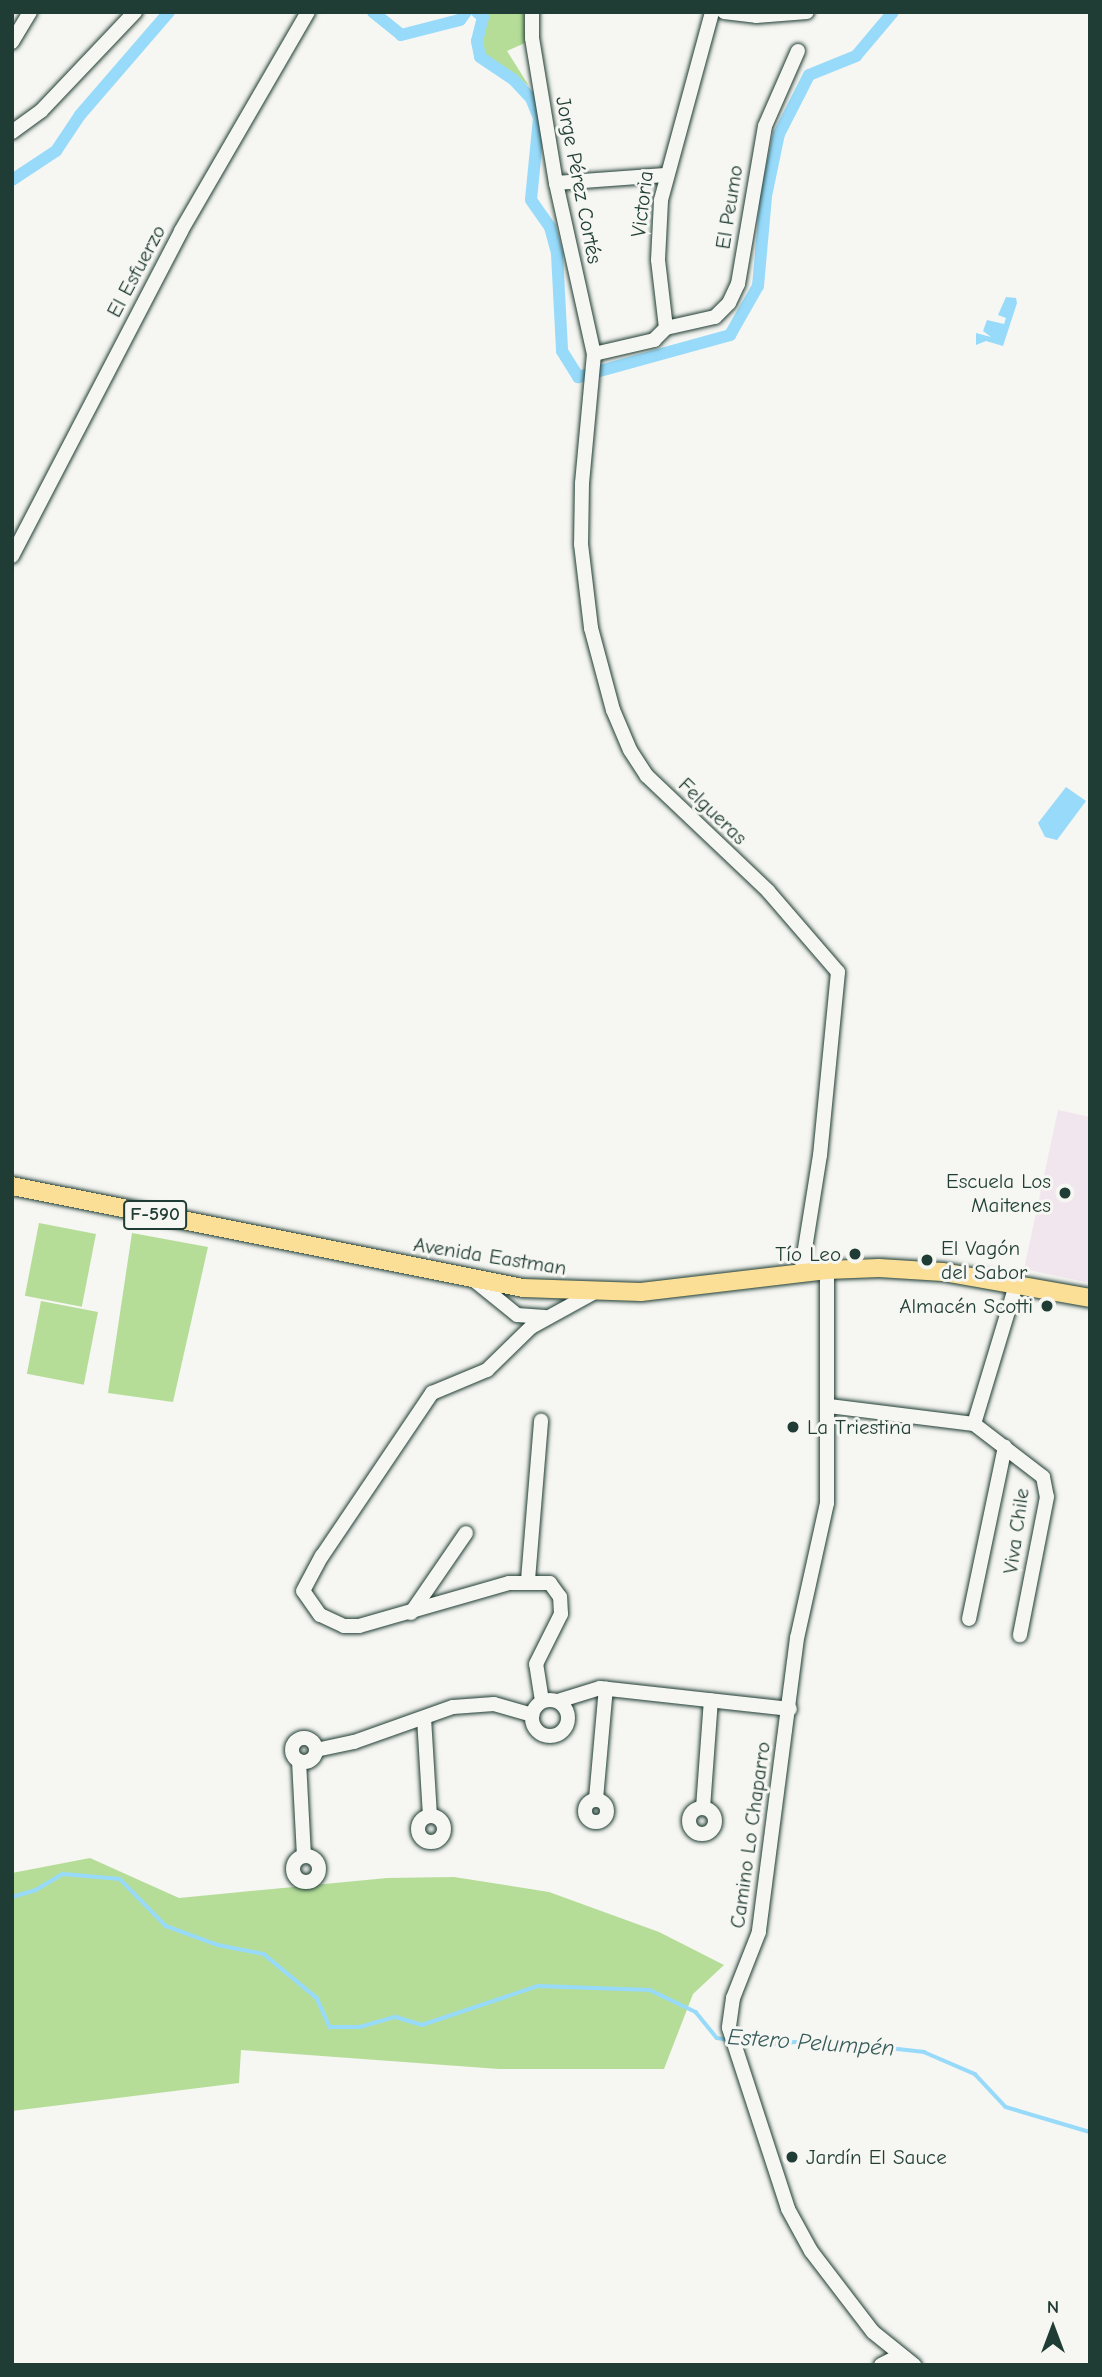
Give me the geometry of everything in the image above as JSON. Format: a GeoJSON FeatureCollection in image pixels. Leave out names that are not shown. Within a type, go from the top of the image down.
{"type":"FeatureCollection","features":[{"type":"Feature","properties":{"kind":"main road","name":"Avenida Eastman"},"geometry":{"type":"LineString","coordinates":[[12,1186],[474,1279],[596,1292],[641,1292],[827,1270],[924,1270],[1090,1298]]}},
{"type":"Feature","properties":{"kind":"street"},"geometry":{"type":"LineString","coordinates":[[12,42],[30,12]]}},
{"type":"Feature","properties":{"kind":"street"},"geometry":{"type":"LineString","coordinates":[[12,132],[41,111],[135,12]]}},
{"type":"Feature","properties":{"kind":"street","name":"El Esfuerzo"},"geometry":{"type":"LineString","coordinates":[[12,556],[175,242],[308,12]]}},
{"type":"Feature","properties":{"kind":"street","name":"Jorge Pérez Cortés"},"geometry":{"type":"LineString","coordinates":[[532,12],[532,38],[556,183],[593,357]]}},
{"type":"Feature","properties":{"kind":"street","name":"Victoria"},"geometry":{"type":"LineString","coordinates":[[666,328],[657,260],[665,175],[712,12]]}},
{"type":"Feature","properties":{"kind":"street"},"geometry":{"type":"LineString","coordinates":[[724,12],[766,16],[807,12]]}},
{"type":"Feature","properties":{"kind":"street","name":"El Peumo"},"geometry":{"type":"LineString","coordinates":[[666,328],[715,317],[729,303],[738,284],[765,126],[798,51]]}},
{"type":"Feature","properties":{"kind":"street"},"geometry":{"type":"LineString","coordinates":[[556,183],[665,175]]}},
{"type":"Feature","properties":{"kind":"street"},"geometry":{"type":"LineString","coordinates":[[593,357],[639,346],[654,340],[666,328]]}},
{"type":"Feature","properties":{"kind":"street","name":"Felgueras"},"geometry":{"type":"LineString","coordinates":[[593,357],[582,483],[583,572],[597,656],[623,736],[658,788],[768,891],[838,972],[820,1155],[801,1273]]}},
{"type":"Feature","properties":{"kind":"street","name":"Camino Lo Chaparro"},"geometry":{"type":"LineString","coordinates":[[827,1270],[827,1503],[801,1618],[759,1932],[733,1998],[729,2028],[788,2209],[842,2294],[873,2332],[914,2365]]}},
{"type":"Feature","properties":{"kind":"street"},"geometry":{"type":"LineString","coordinates":[[474,1279],[506,1307],[526,1317],[550,1317]]}},
{"type":"Feature","properties":{"kind":"street"},"geometry":{"type":"LineString","coordinates":[[974,1424],[1016,1285]]}},
{"type":"Feature","properties":{"kind":"street"},"geometry":{"type":"LineString","coordinates":[[558,1701],[569,1720],[559,1734],[542,1734],[534,1726],[532,1715],[542,1701],[536,1664],[562,1604],[551,1583],[527,1580],[375,1624],[344,1626],[320,1615],[303,1591],[432,1393],[487,1370],[514,1343],[550,1317],[596,1292]]}},
{"type":"Feature","properties":{"kind":"street"},"geometry":{"type":"LineString","coordinates":[[506,1307],[514,1343]]}},
{"type":"Feature","properties":{"kind":"street","name":"Viva Chile"},"geometry":{"type":"LineString","coordinates":[[829,1406],[974,1424],[1043,1476],[1046,1486],[1020,1635]]}},
{"type":"Feature","properties":{"kind":"street"},"geometry":{"type":"LineString","coordinates":[[527,1580],[541,1421]]}},
{"type":"Feature","properties":{"kind":"street"},"geometry":{"type":"LineString","coordinates":[[969,1619],[1005,1447]]}},
{"type":"Feature","properties":{"kind":"street"},"geometry":{"type":"LineString","coordinates":[[411,1613],[466,1533]]}},
{"type":"Feature","properties":{"kind":"street"},"geometry":{"type":"LineString","coordinates":[[542,1701],[558,1701],[584,1690],[606,1688],[790,1709]]}},
{"type":"Feature","properties":{"kind":"street"},"geometry":{"type":"LineString","coordinates":[[596,1799],[606,1688]]}},
{"type":"Feature","properties":{"kind":"street"},"geometry":{"type":"LineString","coordinates":[[703,1808],[711,1700]]}},
{"type":"Feature","properties":{"kind":"street"},"geometry":{"type":"LineString","coordinates":[[304,1856],[299,1761],[292,1752],[296,1741],[307,1739],[316,1750],[480,1704],[532,1715]]}},
{"type":"Feature","properties":{"kind":"street"},"geometry":{"type":"LineString","coordinates":[[424,1718],[430,1816]]}},
{"type":"Feature","properties":{"kind":"street"},"geometry":{"type":"LineString","coordinates":[[881,2365],[901,2355]]}},
{"type":"Feature","properties":{"kind":"shaded area","name":"Escuela Los Maitenes"},"geometry":{"type":"Polygon","coordinates":[[[1058,1110],[1090,1117],[1090,1283],[1024,1269],[1058,1110]]]}},
{"type":"Feature","properties":{"kind":"green space"},"geometry":{"type":"Polygon","coordinates":[[[486,12],[524,12],[525,43],[507,51],[529,86],[483,55],[481,40],[486,12]]]}},
{"type":"Feature","properties":{"kind":"green space"},"geometry":{"type":"Polygon","coordinates":[[[39,1223],[96,1234],[82,1307],[25,1296],[39,1223]]]}},
{"type":"Feature","properties":{"kind":"green space"},"geometry":{"type":"Polygon","coordinates":[[[132,1233],[208,1247],[173,1402],[108,1393],[132,1233]]]}},
{"type":"Feature","properties":{"kind":"green space"},"geometry":{"type":"Polygon","coordinates":[[[41,1301],[98,1312],[84,1385],[27,1374],[41,1301]]]}},
{"type":"Feature","properties":{"kind":"green space"},"geometry":{"type":"Polygon","coordinates":[[[90,1858],[179,1898],[387,1878],[454,1877],[549,1892],[659,1932],[724,1965],[693,1994],[664,2069],[499,2069],[241,2050],[239,2083],[12,2111],[12,1873],[90,1858]]]}},
{"type":"Feature","properties":{"kind":"water"},"geometry":{"type":"Polygon","coordinates":[[[1006,297],[1016,298],[1017,303],[1003,346],[986,341],[976,345],[976,333],[991,337],[983,331],[987,320],[1004,324],[1006,318],[998,315],[1006,297]]]}},
{"type":"Feature","properties":{"kind":"water"},"geometry":{"type":"Polygon","coordinates":[[[1066,787],[1086,801],[1057,840],[1045,837],[1038,823],[1066,787]]]}},
{"type":"Feature","properties":{"kind":"waterway"},"geometry":{"type":"LineString","coordinates":[[12,180],[56,151],[80,115],[169,12]]}},
{"type":"Feature","properties":{"kind":"waterway"},"geometry":{"type":"LineString","coordinates":[[373,12],[401,35],[460,20],[466,12]]}},
{"type":"Feature","properties":{"kind":"waterway"},"geometry":{"type":"LineString","coordinates":[[477,12],[483,17],[477,41],[480,57],[513,79],[531,98],[539,118],[531,200],[550,227],[557,254],[562,351],[578,377],[730,335],[758,286],[766,196],[779,134],[809,75],[856,56],[893,12]]}},
{"type":"Feature","properties":{"kind":"waterway","name":"Estero Pelumpén"},"geometry":{"type":"LineString","coordinates":[[12,1897],[36,1890],[63,1874],[120,1879],[166,1926],[218,1945],[264,1954],[317,1998],[330,2027],[360,2027],[396,2017],[422,2025],[538,1986],[650,1990],[696,2012],[717,2038],[730,2040]]}},
{"type":"Feature","properties":{"kind":"waterway","name":"Estero Pelumpén"},"geometry":{"type":"LineString","coordinates":[[738,2041],[763,2045],[817,2040],[924,2052],[975,2074],[1006,2107],[1090,2132]]}},
{"type":"Feature","properties":{"kind":"place","name":"Escuela Los Maitenes"},"geometry":{"type":"Point","coordinates":[1065,1193]}},
{"type":"Feature","properties":{"kind":"place","name":"Tío Leo"},"geometry":{"type":"Point","coordinates":[855,1254]}},
{"type":"Feature","properties":{"kind":"place","name":"El Vagón del Sabor"},"geometry":{"type":"Point","coordinates":[927,1260]}},
{"type":"Feature","properties":{"kind":"place","name":"Almacén Scotti"},"geometry":{"type":"Point","coordinates":[1047,1306]}},
{"type":"Feature","properties":{"kind":"place","name":"La Triestina"},"geometry":{"type":"Point","coordinates":[793,1427]}},
{"type":"Feature","properties":{"kind":"place","name":"Jardín El Sauce"},"geometry":{"type":"Point","coordinates":[792,2157]}}]}
